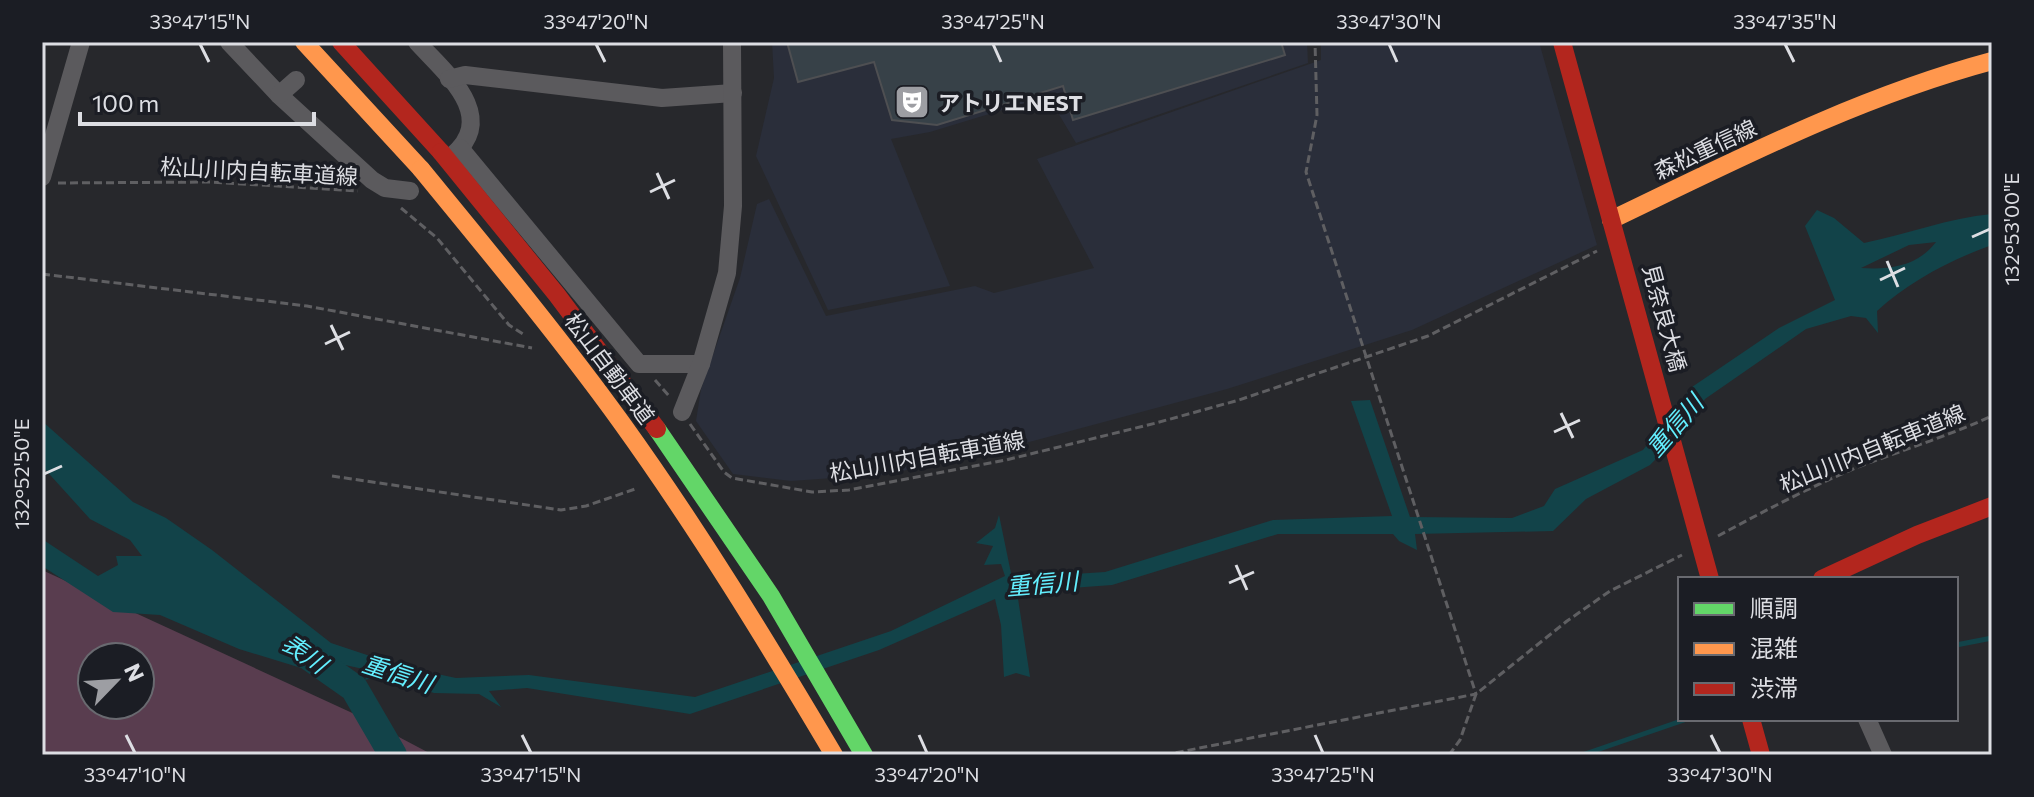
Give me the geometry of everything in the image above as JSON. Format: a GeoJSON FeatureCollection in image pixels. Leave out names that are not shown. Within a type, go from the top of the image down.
{"type":"FeatureCollection","features":[{"type":"Feature","properties":{"kind":"main road","name":"松山自動車道"},"geometry":{"type":"LineString","coordinates":[[304,42],[421,169],[535,309],[621,422],[762,632],[834,755]]}},
{"type":"Feature","properties":{"kind":"main road","name":"松山自動車道"},"geometry":{"type":"LineString","coordinates":[[341,42],[441,152],[558,293],[702,491],[785,619],[864,755]]}},
{"type":"Feature","properties":{"kind":"main road"},"geometry":{"type":"LineString","coordinates":[[1562,42],[1611,220]]}},
{"type":"Feature","properties":{"kind":"main road","name":"森松重信線"},"geometry":{"type":"LineString","coordinates":[[1611,220],[1866,101],[1948,71],[1992,61]]}},
{"type":"Feature","properties":{"kind":"main road","name":"見奈良大橋"},"geometry":{"type":"LineString","coordinates":[[1611,220],[1622,252],[1696,545],[1709,577]]}},
{"type":"Feature","properties":{"kind":"main road"},"geometry":{"type":"LineString","coordinates":[[1827,577],[1992,506]]}},
{"type":"Feature","properties":{"kind":"main road"},"geometry":{"type":"LineString","coordinates":[[1752,721],[1761,755]]}},
{"type":"Feature","properties":{"kind":"street"},"geometry":{"type":"LineString","coordinates":[[48,180],[81,42]]}},
{"type":"Feature","properties":{"kind":"street"},"geometry":{"type":"LineString","coordinates":[[229,42],[279,95],[372,180],[405,198],[460,148],[470,131],[470,104],[417,42]]}},
{"type":"Feature","properties":{"kind":"street"},"geometry":{"type":"LineString","coordinates":[[682,412],[701,364],[727,273],[733,206],[732,42]]}},
{"type":"Feature","properties":{"kind":"street"},"geometry":{"type":"LineString","coordinates":[[449,79],[465,75],[662,98],[733,93]]}},
{"type":"Feature","properties":{"kind":"street"},"geometry":{"type":"LineString","coordinates":[[279,95],[296,80]]}},
{"type":"Feature","properties":{"kind":"street"},"geometry":{"type":"LineString","coordinates":[[460,148],[639,364],[701,364]]}},
{"type":"Feature","properties":{"kind":"street"},"geometry":{"type":"LineString","coordinates":[[1868,721],[1883,755]]}},
{"type":"Feature","properties":{"kind":"path"},"geometry":{"type":"LineString","coordinates":[[1315,42],[1317,115],[1306,172],[1364,358],[1476,694],[1460,740],[1449,755]]}},
{"type":"Feature","properties":{"kind":"path","name":"松山川内自転車道線"},"geometry":{"type":"LineString","coordinates":[[48,180],[211,182],[361,191]]}},
{"type":"Feature","properties":{"kind":"path"},"geometry":{"type":"LineString","coordinates":[[405,198],[509,325],[517,332],[528,335]]}},
{"type":"Feature","properties":{"kind":"path","name":"松山川内自転車道線"},"geometry":{"type":"LineString","coordinates":[[639,364],[682,412],[724,472],[732,478],[812,492],[849,490],[1006,460],[1239,400],[1428,336],[1600,249],[1603,259]]}},
{"type":"Feature","properties":{"kind":"path"},"geometry":{"type":"LineString","coordinates":[[42,274],[307,306],[531,349],[539,338]]}},
{"type":"Feature","properties":{"kind":"path","name":"松山川内自転車道線"},"geometry":{"type":"LineString","coordinates":[[1476,694],[1567,621],[1610,591],[1796,494],[1992,416]]}},
{"type":"Feature","properties":{"kind":"path"},"geometry":{"type":"LineString","coordinates":[[332,476],[561,510],[586,506],[614,494]]}},
{"type":"Feature","properties":{"kind":"path"},"geometry":{"type":"LineString","coordinates":[[1164,755],[1476,694]]}},
{"type":"Feature","properties":{"kind":"shaded area"},"geometry":{"type":"Polygon","coordinates":[[[772,42],[1307,42],[1308,63],[1076,143],[1048,96],[930,132],[891,139],[950,286],[828,310],[756,156],[774,78],[772,42]]]}},
{"type":"Feature","properties":{"kind":"shaded area"},"geometry":{"type":"Polygon","coordinates":[[[1321,42],[1539,42],[1597,245],[1412,330],[1227,389],[1033,441],[889,474],[791,481],[733,474],[696,421],[701,389],[740,278],[757,204],[769,199],[826,316],[975,286],[994,293],[1094,268],[1037,159],[1321,60],[1321,42]]]}},
{"type":"Feature","properties":{"kind":"shaded area"},"geometry":{"type":"Polygon","coordinates":[[[42,570],[361,717],[433,755],[42,755],[42,570]]]}},
{"type":"Feature","properties":{"kind":"water","name":"重信川"},"geometry":{"type":"Polygon","coordinates":[[[1817,210],[1834,218],[1864,243],[1992,214],[1992,245],[1931,272],[1890,300],[1877,311],[1878,333],[1866,318],[1851,316],[1806,329],[1705,399],[1693,421],[1650,465],[1586,499],[1553,531],[1415,534],[1417,550],[1399,541],[1393,534],[1278,534],[1112,585],[1017,592],[1030,677],[1016,673],[1004,677],[1001,625],[995,599],[879,650],[690,714],[527,688],[489,691],[501,707],[479,694],[434,693],[380,676],[365,680],[368,670],[345,665],[311,671],[239,649],[160,615],[113,612],[42,566],[42,539],[98,576],[118,565],[116,556],[142,556],[130,540],[90,519],[42,466],[42,421],[133,502],[166,518],[212,550],[331,643],[400,666],[456,678],[529,675],[695,697],[891,631],[1005,576],[1001,564],[984,565],[993,546],[976,543],[995,528],[999,515],[1012,578],[1105,572],[1273,520],[1392,516],[1351,401],[1370,400],[1410,517],[1512,518],[1544,506],[1555,489],[1643,450],[1692,387],[1779,328],[1835,300],[1805,226],[1817,210]],[[1936,242],[1909,245],[1861,268],[1903,265],[1929,250],[1936,242]]]}},
{"type":"Feature","properties":{"kind":"building"},"geometry":{"type":"Polygon","coordinates":[[[787,42],[1281,42],[1285,55],[1073,120],[1063,86],[937,125],[892,120],[874,62],[798,82],[787,42]]]}},
{"type":"Feature","properties":{"kind":"waterway"},"geometry":{"type":"LineString","coordinates":[[1958,645],[1992,638]]}},
{"type":"Feature","properties":{"kind":"waterway","name":"表川"},"geometry":{"type":"LineString","coordinates":[[297,648],[354,688],[393,755]]}},
{"type":"Feature","properties":{"kind":"waterway"},"geometry":{"type":"LineString","coordinates":[[1582,755],[1681,721]]}},
{"type":"Feature","properties":{"kind":"traffic: slow"},"geometry":{"type":"LineString","coordinates":[[304,42],[421,169]]}},
{"type":"Feature","properties":{"kind":"traffic: slow"},"geometry":{"type":"LineString","coordinates":[[1611,220],[1846,111],[1992,61]]}},
{"type":"Feature","properties":{"kind":"traffic: slow"},"geometry":{"type":"LineString","coordinates":[[421,169],[548,326],[650,462],[731,586],[834,755]]}},
{"type":"Feature","properties":{"kind":"traffic: jam"},"geometry":{"type":"LineString","coordinates":[[341,42],[441,152]]}},
{"type":"Feature","properties":{"kind":"traffic: jam"},"geometry":{"type":"LineString","coordinates":[[1562,42],[1709,577]]}},
{"type":"Feature","properties":{"kind":"traffic: jam"},"geometry":{"type":"LineString","coordinates":[[441,152],[557,295],[657,429]]}},
{"type":"Feature","properties":{"kind":"traffic: jam"},"geometry":{"type":"LineString","coordinates":[[1826,577],[1917,535],[1992,506]]}},
{"type":"Feature","properties":{"kind":"traffic: jam"},"geometry":{"type":"LineString","coordinates":[[1752,721],[1761,755]]}},
{"type":"Feature","properties":{"kind":"traffic: fast"},"geometry":{"type":"LineString","coordinates":[[657,429],[771,596],[864,755]]}},
{"type":"Feature","properties":{"kind":"place","name":"アトリエNEST"},"geometry":{"type":"Point","coordinates":[912,102]}}]}
